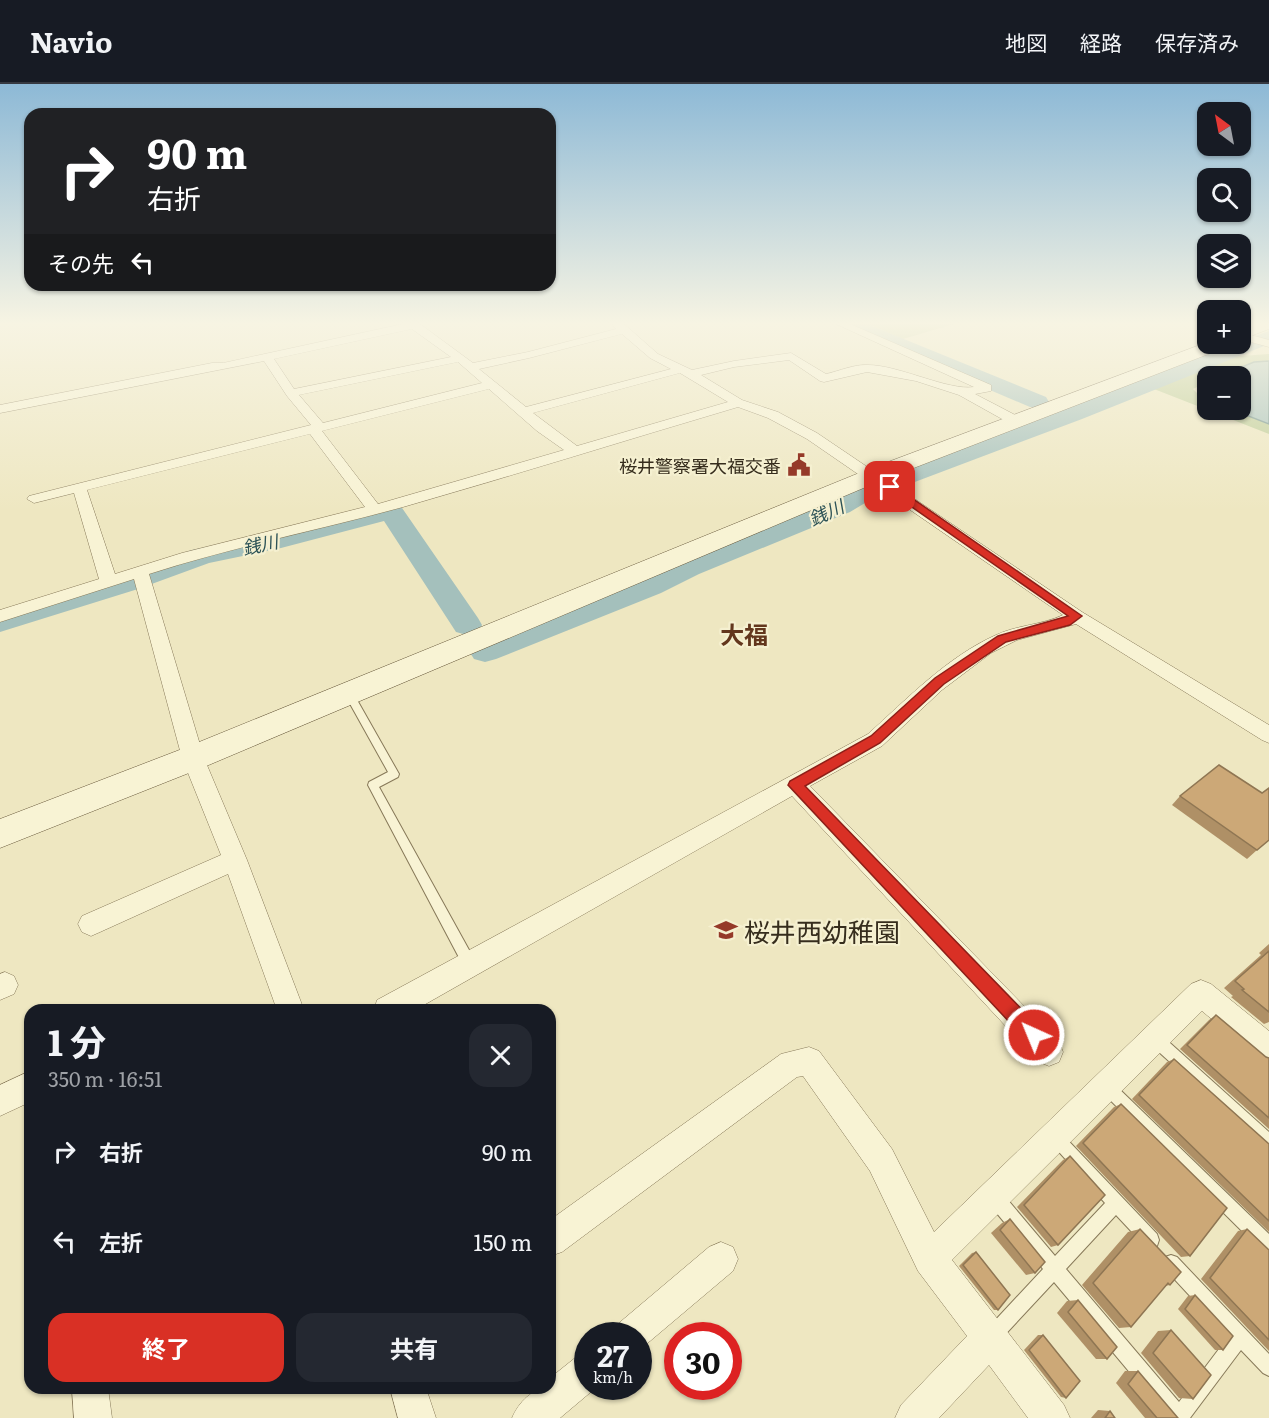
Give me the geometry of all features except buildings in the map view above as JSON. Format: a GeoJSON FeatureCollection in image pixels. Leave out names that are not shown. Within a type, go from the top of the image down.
{"type":"FeatureCollection","features":[{"type":"Feature","properties":{"kind":"street"},"geometry":{"type":"LineString","coordinates":[[0,409],[111,386]]}},
{"type":"Feature","properties":{"kind":"street"},"geometry":{"type":"LineString","coordinates":[[287,386],[318,425],[314,430]]}},
{"type":"Feature","properties":{"kind":"street"},"geometry":{"type":"LineString","coordinates":[[291,393],[324,386]]}},
{"type":"Feature","properties":{"kind":"street"},"geometry":{"type":"LineString","coordinates":[[34,499],[485,386]]}},
{"type":"Feature","properties":{"kind":"street"},"geometry":{"type":"LineString","coordinates":[[492,386],[573,450]]}},
{"type":"Feature","properties":{"kind":"street"},"geometry":{"type":"LineString","coordinates":[[523,412],[627,386]]}},
{"type":"Feature","properties":{"kind":"street"},"geometry":{"type":"LineString","coordinates":[[709,386],[738,403],[783,421],[881,481],[1076,616],[1269,735]]}},
{"type":"Feature","properties":{"kind":"street"},"geometry":{"type":"LineString","coordinates":[[945,386],[963,392],[1016,421]]}},
{"type":"Feature","properties":{"kind":"street"},"geometry":{"type":"LineString","coordinates":[[963,392],[987,388],[983,386]]}},
{"type":"Feature","properties":{"kind":"street"},"geometry":{"type":"LineString","coordinates":[[0,834],[881,481],[1016,421],[1107,386]]}},
{"type":"Feature","properties":{"kind":"street"},"geometry":{"type":"LineString","coordinates":[[0,616],[188,556],[276,536],[473,482],[573,450],[738,403]]}},
{"type":"Feature","properties":{"kind":"street"},"geometry":{"type":"LineString","coordinates":[[314,430],[374,509]]}},
{"type":"Feature","properties":{"kind":"street"},"geometry":{"type":"LineString","coordinates":[[79,487],[109,583]]}},
{"type":"Feature","properties":{"kind":"street"},"geometry":{"type":"LineString","coordinates":[[140,572],[193,758],[235,860],[289,1004]]}},
{"type":"Feature","properties":{"kind":"street"},"geometry":{"type":"LineString","coordinates":[[397,1004],[875,740],[940,681],[1002,639],[1066,622],[1076,616]]}},
{"type":"Feature","properties":{"kind":"street"},"geometry":{"type":"LineString","coordinates":[[795,785],[1049,1052]]}},
{"type":"Feature","properties":{"kind":"street"},"geometry":{"type":"LineString","coordinates":[[91,924],[235,860]]}},
{"type":"Feature","properties":{"kind":"street"},"geometry":{"type":"LineString","coordinates":[[930,1259],[1201,993],[1269,1049]]}},
{"type":"Feature","properties":{"kind":"street"},"geometry":{"type":"LineString","coordinates":[[556,1236],[791,1064],[809,1061],[881,1160],[930,1259],[1051,1418]]}},
{"type":"Feature","properties":{"kind":"street"},"geometry":{"type":"LineString","coordinates":[[0,1101],[24,1089]]}},
{"type":"Feature","properties":{"kind":"street"},"geometry":{"type":"LineString","coordinates":[[646,1322],[722,1259]]}},
{"type":"Feature","properties":{"kind":"street"},"geometry":{"type":"LineString","coordinates":[[914,1418],[990,1338]]}},
{"type":"Feature","properties":{"kind":"street"},"geometry":{"type":"LineString","coordinates":[[531,1418],[574,1383]]}},
{"type":"Feature","properties":{"kind":"street"},"geometry":{"type":"LineString","coordinates":[[91,1394],[93,1418]]}},
{"type":"Feature","properties":{"kind":"street"},"geometry":{"type":"LineString","coordinates":[[410,1394],[417,1418]]}},
{"type":"Feature","properties":{"kind":"lane"},"geometry":{"type":"LineString","coordinates":[[349,693],[394,774],[373,784],[469,963]]}},
{"type":"Feature","properties":{"kind":"lane"},"geometry":{"type":"LineString","coordinates":[[1154,1039],[1269,1142]]}},
{"type":"Feature","properties":{"kind":"lane"},"geometry":{"type":"LineString","coordinates":[[1106,1086],[1269,1246]]}},
{"type":"Feature","properties":{"kind":"lane"},"geometry":{"type":"LineString","coordinates":[[1055,1137],[1269,1367]]}},
{"type":"Feature","properties":{"kind":"lane"},"geometry":{"type":"LineString","coordinates":[[994,1196],[1179,1418],[1240,1336]]}},
{"type":"Feature","properties":{"kind":"lane"},"geometry":{"type":"LineString","coordinates":[[990,1338],[1116,1203]]}},
{"type":"Feature","properties":{"kind":"green space"},"geometry":{"type":"Polygon","coordinates":[[[1160,386],[1197,386],[1193,389],[1197,393],[1197,406],[1154,389],[1160,386]]]}},
{"type":"Feature","properties":{"kind":"green space"},"geometry":{"type":"Polygon","coordinates":[[[1251,417],[1269,424],[1269,434],[1233,420],[1251,420],[1251,417]]]}},
{"type":"Feature","properties":{"kind":"water"},"geometry":{"type":"Polygon","coordinates":[[[1251,386],[1269,386],[1269,424],[1251,417],[1251,386]]]}},
{"type":"Feature","properties":{"kind":"waterway"},"geometry":{"type":"LineString","coordinates":[[1000,386],[1038,402]]}},
{"type":"Feature","properties":{"kind":"waterway","name":"銭川"},"geometry":{"type":"LineString","coordinates":[[485,651],[651,587],[689,568],[841,507],[866,492],[1144,386]]}},
{"type":"Feature","properties":{"kind":"waterway","name":"銭川"},"geometry":{"type":"LineString","coordinates":[[0,622],[128,583],[202,556],[281,540],[391,511],[467,625]]}},
{"type":"Feature","properties":{"kind":"place","name":"桜井警察署大福交番"},"geometry":{"type":"Point","coordinates":[799,465]}},
{"type":"Feature","properties":{"kind":"place","name":"桜井西幼稚園"},"geometry":{"type":"Point","coordinates":[726,930]}},
{"type":"Feature","properties":{"kind":"district","name":"大福"},"geometry":{"type":"Point","coordinates":[744,633]}},
{"type":"Feature","properties":{"kind":"route"},"geometry":{"type":"LineString","coordinates":[[890,487],[1076,616],[1066,622],[1002,639],[940,681],[875,740],[795,785],[1034,1035]]}}]}
